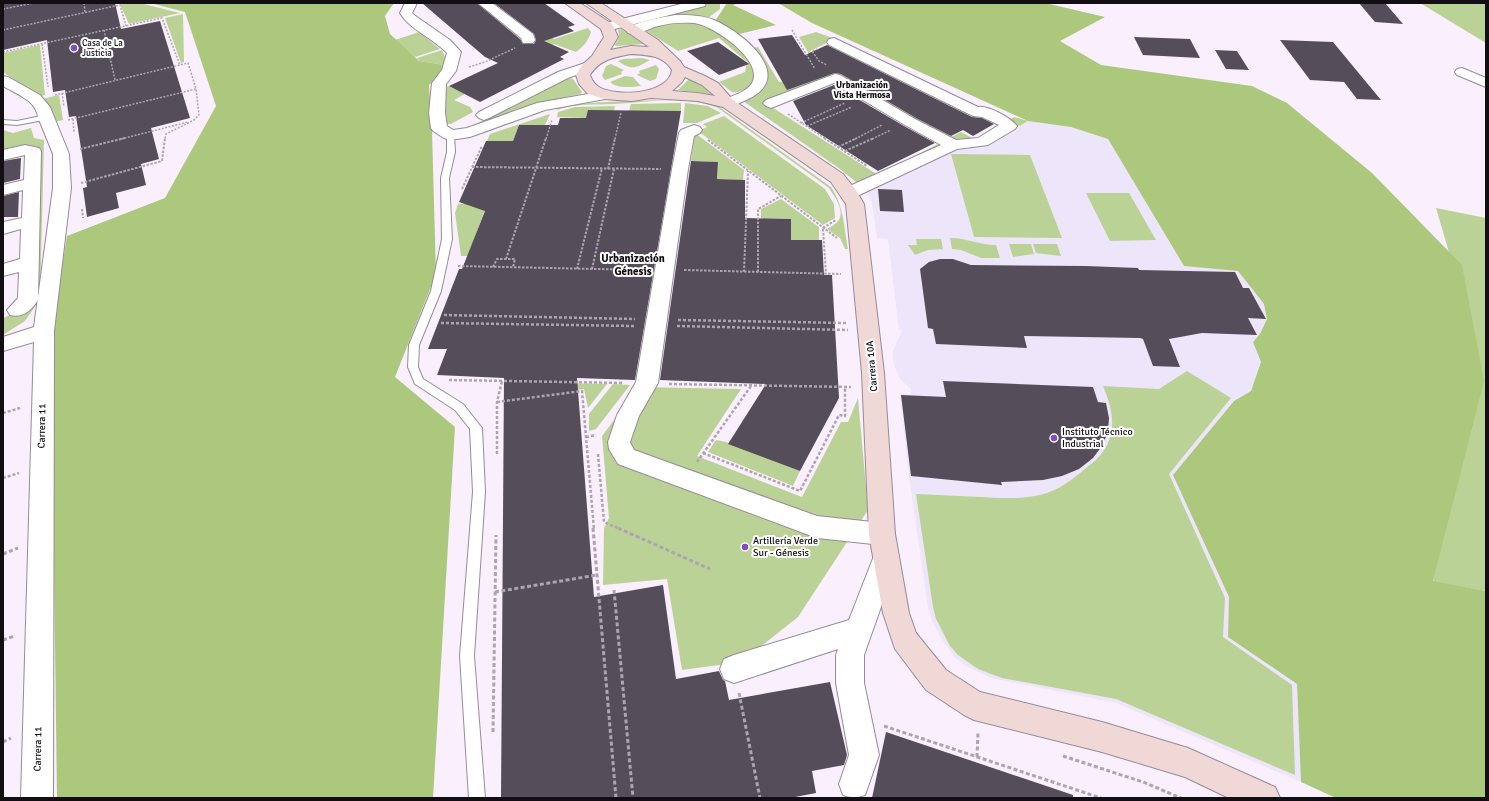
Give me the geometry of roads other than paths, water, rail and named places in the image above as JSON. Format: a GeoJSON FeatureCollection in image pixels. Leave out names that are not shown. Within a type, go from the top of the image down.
{"type":"FeatureCollection","features":[{"type":"Feature","properties":{"kind":"street"},"geometry":{"type":"LineString","coordinates":[[411,3],[406,13],[408,18],[445,43],[454,52],[449,71],[439,83],[437,113],[439,128],[450,135],[470,132],[542,106],[605,94]]}},
{"type":"Feature","properties":{"kind":"street"},"geometry":{"type":"LineString","coordinates":[[484,3],[528,37],[528,40]]}},
{"type":"Feature","properties":{"kind":"street"},"geometry":{"type":"LineString","coordinates":[[571,3],[607,27],[611,37],[583,75],[586,84],[596,91],[605,94],[631,97],[650,94],[666,88],[677,80],[679,70],[675,62],[664,55],[653,43],[592,3]]}},
{"type":"Feature","properties":{"kind":"street"},"geometry":{"type":"LineString","coordinates":[[628,26],[700,3]]}},
{"type":"Feature","properties":{"kind":"street"},"geometry":{"type":"LineString","coordinates":[[607,27],[648,24],[678,19],[702,20],[724,30],[746,48],[760,66],[761,78],[759,84],[749,93],[728,103],[698,97],[650,94]]}},
{"type":"Feature","properties":{"kind":"street"},"geometry":{"type":"LineString","coordinates":[[834,42],[978,113],[982,111],[1003,121],[1009,126],[982,142],[954,145],[850,193]]}},
{"type":"Feature","properties":{"kind":"street"},"geometry":{"type":"LineString","coordinates":[[450,135],[464,125],[563,75],[614,52],[631,50],[649,51],[664,55]]}},
{"type":"Feature","properties":{"kind":"street"},"geometry":{"type":"LineString","coordinates":[[679,70],[699,77],[723,94],[728,103]]}},
{"type":"Feature","properties":{"kind":"street"},"geometry":{"type":"LineString","coordinates":[[1462,72],[1486,83]]}},
{"type":"Feature","properties":{"kind":"street"},"geometry":{"type":"LineString","coordinates":[[771,103],[834,78],[954,145]]}},
{"type":"Feature","properties":{"kind":"street"},"geometry":{"type":"LineString","coordinates":[[3,80],[45,109]]}},
{"type":"Feature","properties":{"kind":"street"},"geometry":{"type":"LineString","coordinates":[[749,93],[801,91]]}},
{"type":"Feature","properties":{"kind":"street","name":"Carrera 10A"},"geometry":{"type":"LineString","coordinates":[[728,103],[837,178],[850,193],[855,204],[873,372],[884,545],[896,613],[905,640],[936,680],[974,705],[1102,737],[1188,763],[1264,798]]}},
{"type":"Feature","properties":{"kind":"street","name":"Carrera 11"},"geometry":{"type":"LineString","coordinates":[[37,798],[44,331],[62,188],[61,154],[45,109]]}},
{"type":"Feature","properties":{"kind":"street"},"geometry":{"type":"LineString","coordinates":[[694,130],[688,133],[680,169],[647,383],[628,415],[619,442],[626,457],[817,527],[884,545],[859,630],[850,655],[850,683],[864,755],[854,784]]}},
{"type":"Feature","properties":{"kind":"street"},"geometry":{"type":"LineString","coordinates":[[3,155],[25,150],[32,152],[28,300],[17,310]]}},
{"type":"Feature","properties":{"kind":"street"},"geometry":{"type":"LineString","coordinates":[[3,190],[32,183]]}},
{"type":"Feature","properties":{"kind":"street"},"geometry":{"type":"LineString","coordinates":[[3,228],[30,221]]}},
{"type":"Feature","properties":{"kind":"street"},"geometry":{"type":"LineString","coordinates":[[3,270],[29,263]]}},
{"type":"Feature","properties":{"kind":"street"},"geometry":{"type":"LineString","coordinates":[[3,344],[44,331]]}},
{"type":"Feature","properties":{"kind":"street"},"geometry":{"type":"LineString","coordinates":[[734,669],[859,630]]}},
{"type":"Feature","properties":{"kind":"lane"},"geometry":{"type":"LineString","coordinates":[[3,122],[17,123],[45,109]]}},
{"type":"Feature","properties":{"kind":"lane"},"geometry":{"type":"LineString","coordinates":[[450,135],[451,152],[445,178],[447,239],[436,291],[414,345],[413,367],[420,381],[459,407],[476,428],[479,492],[467,656],[477,798]]}},
{"type":"Feature","properties":{"kind":"place","name":"Casa de La Justicia"},"geometry":{"type":"Point","coordinates":[74,48]}},
{"type":"Feature","properties":{"kind":"place","name":"Instituto Técnico Industrial"},"geometry":{"type":"Point","coordinates":[1054,438]}},
{"type":"Feature","properties":{"kind":"place","name":"Artillería Verde Sur - Génesis"},"geometry":{"type":"Point","coordinates":[745,547]}},
{"type":"Feature","properties":{"kind":"district","name":"Urbanización Vista Hermosa"},"geometry":{"type":"Point","coordinates":[862,90]}},
{"type":"Feature","properties":{"kind":"district","name":"Urbanización Génesis"},"geometry":{"type":"Point","coordinates":[633,264]}}]}
